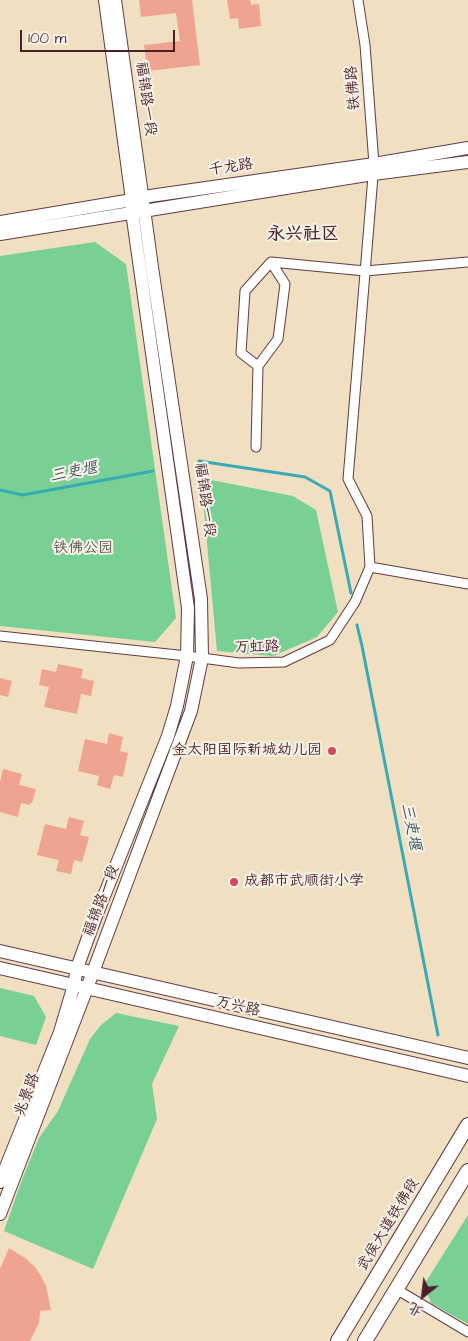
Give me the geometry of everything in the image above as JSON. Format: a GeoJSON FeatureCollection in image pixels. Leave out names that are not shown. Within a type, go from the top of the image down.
{"type":"FeatureCollection","features":[{"type":"Feature","properties":{"kind":"main road","name":"武侯大道铁佛段"},"geometry":{"type":"LineString","coordinates":[[338,1341],[468,1125]]}},
{"type":"Feature","properties":{"kind":"main road"},"geometry":{"type":"LineString","coordinates":[[365,1341],[468,1171]]}},
{"type":"Feature","properties":{"kind":"street","name":"福锦路一段"},"geometry":{"type":"LineString","coordinates":[[74,985],[77,968],[96,916],[168,736],[177,706],[187,656],[188,608],[136,203],[105,0]]}},
{"type":"Feature","properties":{"kind":"street","name":"福锦路一段"},"geometry":{"type":"LineString","coordinates":[[115,0],[136,203]]}},
{"type":"Feature","properties":{"kind":"street","name":"铁佛路"},"geometry":{"type":"LineString","coordinates":[[358,0],[364,45],[373,169],[348,478],[367,516],[370,567]]}},
{"type":"Feature","properties":{"kind":"street","name":"千龙路"},"geometry":{"type":"LineString","coordinates":[[136,203],[145,210],[373,169],[468,148]]}},
{"type":"Feature","properties":{"kind":"street","name":"千龙路"},"geometry":{"type":"LineString","coordinates":[[0,222],[373,169],[468,162]]}},
{"type":"Feature","properties":{"kind":"street","name":"千龙路"},"geometry":{"type":"LineString","coordinates":[[0,234],[136,203]]}},
{"type":"Feature","properties":{"kind":"street","name":"福锦路一段"},"geometry":{"type":"LineString","coordinates":[[87,988],[191,711],[202,658],[201,599],[145,210]]}},
{"type":"Feature","properties":{"kind":"street"},"geometry":{"type":"LineString","coordinates":[[272,262],[365,270],[468,262]]}},
{"type":"Feature","properties":{"kind":"street"},"geometry":{"type":"LineString","coordinates":[[258,366],[240,353],[245,291],[272,262]]}},
{"type":"Feature","properties":{"kind":"street"},"geometry":{"type":"LineString","coordinates":[[256,447],[258,366],[278,339],[285,284],[272,262]]}},
{"type":"Feature","properties":{"kind":"street"},"geometry":{"type":"LineString","coordinates":[[370,567],[468,584]]}},
{"type":"Feature","properties":{"kind":"street","name":"万虹路"},"geometry":{"type":"LineString","coordinates":[[0,636],[187,656],[239,664],[284,662],[330,640],[355,602],[370,567]]}},
{"type":"Feature","properties":{"kind":"street"},"geometry":{"type":"LineString","coordinates":[[0,951],[468,1058]]}},
{"type":"Feature","properties":{"kind":"street","name":"万兴路"},"geometry":{"type":"LineString","coordinates":[[0,968],[468,1076]]}},
{"type":"Feature","properties":{"kind":"street","name":"兆景路"},"geometry":{"type":"LineString","coordinates":[[0,1182],[60,1032],[74,985]]}},
{"type":"Feature","properties":{"kind":"street","name":"兆景路"},"geometry":{"type":"LineString","coordinates":[[0,1214],[87,988]]}},
{"type":"Feature","properties":{"kind":"street"},"geometry":{"type":"LineString","coordinates":[[396,1289],[468,1332]]}},
{"type":"Feature","properties":{"kind":"green space","name":"铁佛公园"},"geometry":{"type":"Polygon","coordinates":[[[95,242],[126,264],[176,618],[155,642],[0,626],[0,256],[95,242]]]}},
{"type":"Feature","properties":{"kind":"green space"},"geometry":{"type":"Polygon","coordinates":[[[201,478],[293,496],[316,510],[338,612],[317,637],[273,656],[217,651],[201,478]]]}},
{"type":"Feature","properties":{"kind":"green space"},"geometry":{"type":"Polygon","coordinates":[[[0,988],[34,996],[46,1017],[36,1045],[0,1036],[0,988]]]}},
{"type":"Feature","properties":{"kind":"green space"},"geometry":{"type":"Polygon","coordinates":[[[116,1013],[179,1026],[152,1084],[157,1119],[93,1269],[4,1231],[39,1138],[58,1111],[90,1039],[101,1025],[116,1013]]]}},
{"type":"Feature","properties":{"kind":"green space"},"geometry":{"type":"Polygon","coordinates":[[[468,1215],[468,1324],[431,1303],[424,1285],[468,1215]]]}},
{"type":"Feature","properties":{"kind":"building"},"geometry":{"type":"Polygon","coordinates":[[[139,0],[192,0],[200,65],[148,71],[144,45],[180,41],[176,13],[141,17],[139,0]]]}},
{"type":"Feature","properties":{"kind":"building"},"geometry":{"type":"Polygon","coordinates":[[[227,0],[250,0],[251,5],[259,4],[261,26],[239,29],[238,18],[230,19],[227,0]]]}},
{"type":"Feature","properties":{"kind":"building"},"geometry":{"type":"Polygon","coordinates":[[[58,664],[83,669],[81,678],[94,681],[91,696],[81,694],[77,714],[44,707],[49,687],[39,685],[42,669],[56,672],[58,664]]]}},
{"type":"Feature","properties":{"kind":"building"},"geometry":{"type":"Polygon","coordinates":[[[0,678],[12,681],[8,697],[0,695],[0,678]]]}},
{"type":"Feature","properties":{"kind":"building"},"geometry":{"type":"Polygon","coordinates":[[[109,733],[123,737],[120,751],[128,753],[123,777],[114,775],[110,789],[97,785],[99,776],[78,771],[85,739],[107,744],[109,733]]]}},
{"type":"Feature","properties":{"kind":"building"},"geometry":{"type":"Polygon","coordinates":[[[3,769],[22,774],[19,785],[36,789],[30,805],[21,803],[18,817],[0,812],[0,782],[3,769]]]}},
{"type":"Feature","properties":{"kind":"building"},"geometry":{"type":"Polygon","coordinates":[[[69,817],[84,821],[80,835],[89,837],[82,862],[74,860],[71,874],[56,871],[59,860],[37,855],[45,824],[66,829],[69,817]]]}},
{"type":"Feature","properties":{"kind":"building"},"geometry":{"type":"Polygon","coordinates":[[[9,1248],[35,1267],[46,1286],[51,1310],[40,1311],[39,1323],[30,1341],[0,1341],[0,1269],[9,1248]]]}},
{"type":"Feature","properties":{"kind":"waterway","name":"三吏堰"},"geometry":{"type":"LineString","coordinates":[[199,461],[305,477],[330,491],[351,593]]}},
{"type":"Feature","properties":{"kind":"waterway","name":"三吏堰"},"geometry":{"type":"LineString","coordinates":[[0,490],[23,495],[153,471]]}},
{"type":"Feature","properties":{"kind":"waterway","name":"三吏堰"},"geometry":{"type":"LineString","coordinates":[[357,625],[438,1035]]}},
{"type":"Feature","properties":{"kind":"place","name":"金太阳国际新城幼儿园"},"geometry":{"type":"Point","coordinates":[332,751]}},
{"type":"Feature","properties":{"kind":"place","name":"成都市武顺街小学"},"geometry":{"type":"Point","coordinates":[234,882]}},
{"type":"Feature","properties":{"kind":"district","name":"永兴社区"},"geometry":{"type":"Point","coordinates":[303,235]}}]}
